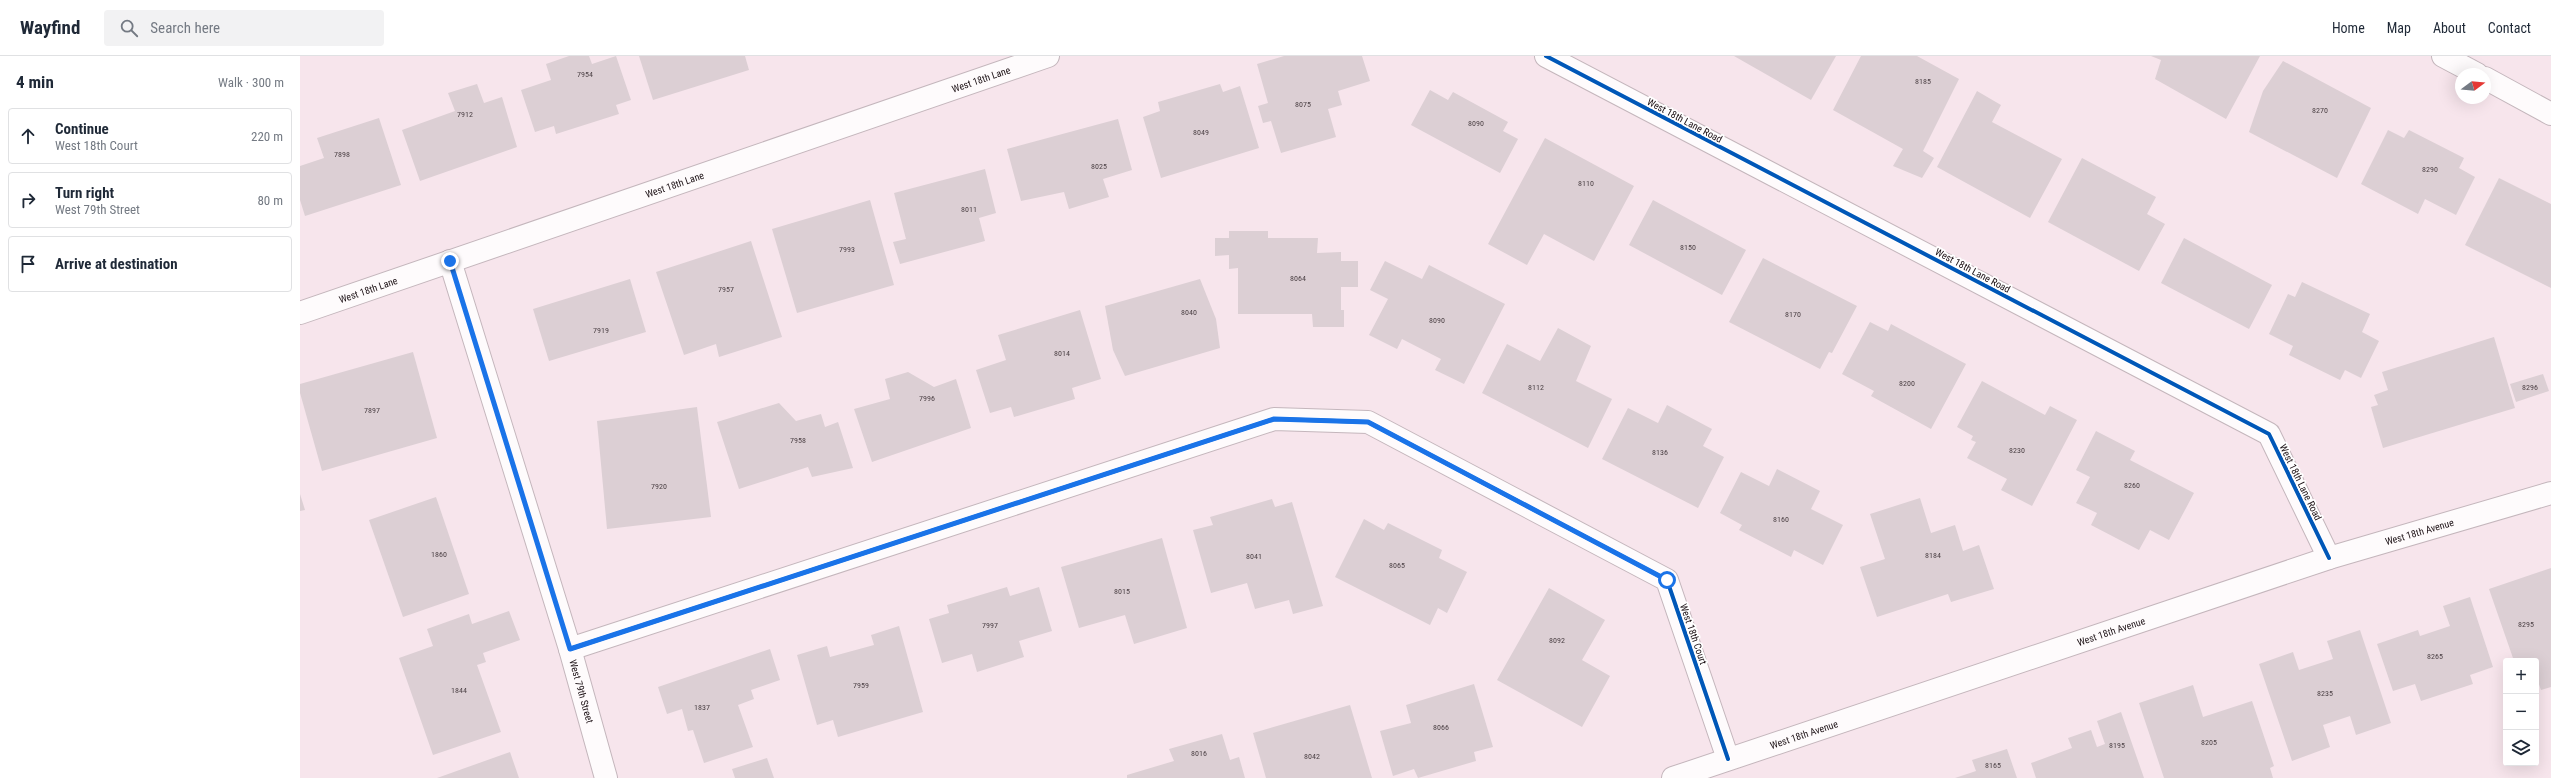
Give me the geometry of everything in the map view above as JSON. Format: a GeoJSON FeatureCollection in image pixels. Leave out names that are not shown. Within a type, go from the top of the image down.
{"type":"FeatureCollection","features":[{"type":"Feature","properties":{"kind":"street","name":"West 18th Lane"},"geometry":{"type":"LineString","coordinates":[[300,314],[1048,56]]}},
{"type":"Feature","properties":{"kind":"street","name":"West 18th Lane Road"},"geometry":{"type":"LineString","coordinates":[[1546,56],[2269,434],[2329,558]]}},
{"type":"Feature","properties":{"kind":"street"},"geometry":{"type":"LineString","coordinates":[[2443,56],[2466,68]]}},
{"type":"Feature","properties":{"kind":"street"},"geometry":{"type":"LineString","coordinates":[[2491,81],[2551,114]]}},
{"type":"Feature","properties":{"kind":"street","name":"West 79th Street"},"geometry":{"type":"LineString","coordinates":[[450,261],[570,649],[606,778]]}},
{"type":"Feature","properties":{"kind":"street","name":"West 18th Court"},"geometry":{"type":"LineString","coordinates":[[570,649],[1274,419],[1368,422],[1667,580],[1728,760]]}},
{"type":"Feature","properties":{"kind":"street","name":"West 18th Avenue"},"geometry":{"type":"LineString","coordinates":[[1673,778],[2329,558],[2551,493]]}},
{"type":"Feature","properties":{"kind":"building"},"geometry":{"type":"Polygon","coordinates":[[[569,56],[589,56],[592,64],[616,56],[631,100],[616,105],[619,114],[556,134],[554,126],[535,132],[521,90],[551,80],[546,64],[569,56]]]}},
{"type":"Feature","properties":{"kind":"building"},"geometry":{"type":"Polygon","coordinates":[[[639,56],[745,56],[749,70],[653,100],[639,56]]]}},
{"type":"Feature","properties":{"kind":"building"},"geometry":{"type":"Polygon","coordinates":[[[1284,56],[1362,56],[1370,81],[1338,91],[1342,105],[1328,109],[1336,137],[1281,153],[1271,121],[1263,123],[1258,106],[1268,103],[1257,64],[1284,56]]]}},
{"type":"Feature","properties":{"kind":"building"},"geometry":{"type":"Polygon","coordinates":[[[1734,56],[1836,56],[1811,100],[1734,56]]]}},
{"type":"Feature","properties":{"kind":"building"},"geometry":{"type":"Polygon","coordinates":[[[1861,56],[1917,56],[1959,79],[1923,151],[1934,158],[1922,178],[1893,166],[1903,149],[1833,110],[1861,56]]]}},
{"type":"Feature","properties":{"kind":"building"},"geometry":{"type":"Polygon","coordinates":[[[2151,56],[2260,56],[2226,119],[2155,79],[2161,60],[2151,56]]]}},
{"type":"Feature","properties":{"kind":"building"},"geometry":{"type":"Polygon","coordinates":[[[2283,61],[2371,108],[2337,178],[2249,132],[2263,91],[2283,61]]]}},
{"type":"Feature","properties":{"kind":"building"},"geometry":{"type":"Polygon","coordinates":[[[477,84],[484,103],[502,97],[517,147],[420,181],[402,130],[455,111],[448,93],[477,84]]]}},
{"type":"Feature","properties":{"kind":"building"},"geometry":{"type":"Polygon","coordinates":[[[1220,84],[1223,92],[1240,86],[1259,148],[1161,178],[1143,117],[1160,111],[1158,102],[1220,84]]]}},
{"type":"Feature","properties":{"kind":"building"},"geometry":{"type":"Polygon","coordinates":[[[1430,90],[1448,100],[1453,92],[1508,122],[1503,131],[1518,139],[1500,173],[1411,125],[1430,90]]]}},
{"type":"Feature","properties":{"kind":"building"},"geometry":{"type":"Polygon","coordinates":[[[1977,91],[2001,105],[1992,122],[2062,159],[2030,218],[1937,167],[1977,91]]]}},
{"type":"Feature","properties":{"kind":"building"},"geometry":{"type":"Polygon","coordinates":[[[379,118],[401,185],[305,216],[300,200],[300,166],[324,158],[317,138],[379,118]]]}},
{"type":"Feature","properties":{"kind":"building"},"geometry":{"type":"Polygon","coordinates":[[[1118,119],[1132,170],[1103,179],[1109,197],[1069,209],[1064,192],[1021,201],[1007,149],[1118,119]]]}},
{"type":"Feature","properties":{"kind":"building"},"geometry":{"type":"Polygon","coordinates":[[[2388,130],[2404,138],[2409,130],[2464,158],[2459,168],[2475,177],[2456,215],[2425,199],[2418,214],[2361,184],[2388,130]]]}},
{"type":"Feature","properties":{"kind":"building"},"geometry":{"type":"Polygon","coordinates":[[[1545,138],[1634,186],[1594,261],[1544,234],[1527,265],[1488,244],[1545,138]]]}},
{"type":"Feature","properties":{"kind":"building"},"geometry":{"type":"Polygon","coordinates":[[[2082,158],[2156,197],[2147,214],[2165,224],[2139,271],[2048,222],[2082,158]]]}},
{"type":"Feature","properties":{"kind":"building"},"geometry":{"type":"Polygon","coordinates":[[[985,169],[996,213],[979,218],[985,241],[900,264],[893,242],[906,239],[894,193],[985,169]]]}},
{"type":"Feature","properties":{"kind":"building"},"geometry":{"type":"Polygon","coordinates":[[[2499,178],[2551,204],[2551,288],[2465,245],[2499,178]]]}},
{"type":"Feature","properties":{"kind":"building"},"geometry":{"type":"Polygon","coordinates":[[[870,200],[894,285],[797,313],[772,229],[870,200]]]}},
{"type":"Feature","properties":{"kind":"building"},"geometry":{"type":"Polygon","coordinates":[[[1653,200],[1746,250],[1722,295],[1629,245],[1653,200]]]}},
{"type":"Feature","properties":{"kind":"building"},"geometry":{"type":"Polygon","coordinates":[[[1229,231],[1268,231],[1268,238],[1318,238],[1317,253],[1341,252],[1341,261],[1358,261],[1358,287],[1341,287],[1341,310],[1344,310],[1344,327],[1313,327],[1312,314],[1238,314],[1238,268],[1229,269],[1229,255],[1215,256],[1215,238],[1229,238],[1229,231]]]}},
{"type":"Feature","properties":{"kind":"building"},"geometry":{"type":"Polygon","coordinates":[[[2184,238],[2272,285],[2249,329],[2161,283],[2184,238]]]}},
{"type":"Feature","properties":{"kind":"building"},"geometry":{"type":"Polygon","coordinates":[[[751,241],[782,337],[719,357],[716,344],[684,355],[656,272],[751,241]]]}},
{"type":"Feature","properties":{"kind":"building"},"geometry":{"type":"Polygon","coordinates":[[[1763,258],[1857,306],[1832,353],[1829,352],[1820,369],[1729,322],[1763,258]]]}},
{"type":"Feature","properties":{"kind":"building"},"geometry":{"type":"Polygon","coordinates":[[[1385,261],[1422,279],[1429,265],[1505,304],[1464,384],[1435,370],[1441,359],[1402,339],[1397,349],[1369,335],[1388,299],[1370,290],[1385,261]]]}},
{"type":"Feature","properties":{"kind":"building"},"geometry":{"type":"Polygon","coordinates":[[[630,279],[646,332],[549,361],[533,309],[630,279]]]}},
{"type":"Feature","properties":{"kind":"building"},"geometry":{"type":"Polygon","coordinates":[[[1200,279],[1216,319],[1220,348],[1125,376],[1113,350],[1105,306],[1200,279]]]}},
{"type":"Feature","properties":{"kind":"building"},"geometry":{"type":"Polygon","coordinates":[[[2302,282],[2370,314],[2362,332],[2379,341],[2361,378],[2345,370],[2340,380],[2289,355],[2293,346],[2269,334],[2288,294],[2295,297],[2302,282]]]}},
{"type":"Feature","properties":{"kind":"building"},"geometry":{"type":"Polygon","coordinates":[[[1080,310],[1101,379],[1072,388],[1075,399],[1014,417],[1011,407],[990,413],[976,370],[1006,360],[998,335],[1080,310]]]}},
{"type":"Feature","properties":{"kind":"building"},"geometry":{"type":"Polygon","coordinates":[[[1870,322],[1888,331],[1891,324],[1966,364],[1931,429],[1871,396],[1874,391],[1842,374],[1870,322]]]}},
{"type":"Feature","properties":{"kind":"building"},"geometry":{"type":"Polygon","coordinates":[[[1558,328],[1591,346],[1576,381],[1612,399],[1588,448],[1482,393],[1507,344],[1540,361],[1558,328]]]}},
{"type":"Feature","properties":{"kind":"building"},"geometry":{"type":"Polygon","coordinates":[[[2494,337],[2515,408],[2383,448],[2371,407],[2378,405],[2374,395],[2388,390],[2382,372],[2494,337]]]}},
{"type":"Feature","properties":{"kind":"building"},"geometry":{"type":"Polygon","coordinates":[[[413,352],[437,438],[322,471],[300,393],[300,384],[413,352]]]}},
{"type":"Feature","properties":{"kind":"building"},"geometry":{"type":"Polygon","coordinates":[[[908,372],[934,387],[956,379],[971,428],[872,462],[854,409],[890,399],[885,379],[908,372]]]}},
{"type":"Feature","properties":{"kind":"building"},"geometry":{"type":"Polygon","coordinates":[[[2543,374],[2549,391],[2516,402],[2510,384],[2543,374]]]}},
{"type":"Feature","properties":{"kind":"building"},"geometry":{"type":"Polygon","coordinates":[[[1982,381],[2045,415],[2050,406],[2077,420],[2032,506],[2001,490],[2007,479],[1967,458],[1976,442],[1971,440],[1973,436],[1957,427],[1982,381]]]}},
{"type":"Feature","properties":{"kind":"building"},"geometry":{"type":"Polygon","coordinates":[[[779,403],[796,421],[821,414],[825,427],[838,422],[853,468],[812,477],[808,467],[739,489],[717,422],[779,403]]]}},
{"type":"Feature","properties":{"kind":"building"},"geometry":{"type":"Polygon","coordinates":[[[1667,405],[1712,429],[1703,446],[1724,457],[1698,508],[1602,459],[1628,408],[1658,423],[1667,405]]]}},
{"type":"Feature","properties":{"kind":"building"},"geometry":{"type":"Polygon","coordinates":[[[697,407],[711,517],[607,529],[597,421],[697,407]]]}},
{"type":"Feature","properties":{"kind":"building"},"geometry":{"type":"Polygon","coordinates":[[[2096,431],[2135,451],[2130,460],[2194,493],[2169,540],[2150,530],[2139,550],[2091,525],[2097,513],[2076,503],[2090,477],[2076,470],[2096,431]]]}},
{"type":"Feature","properties":{"kind":"building"},"geometry":{"type":"Polygon","coordinates":[[[1777,469],[1820,491],[1811,509],[1843,525],[1823,565],[1794,550],[1791,557],[1739,530],[1742,525],[1720,513],[1741,472],[1769,486],[1777,469]]]}},
{"type":"Feature","properties":{"kind":"building"},"geometry":{"type":"Polygon","coordinates":[[[300,494],[305,510],[300,511],[300,494]]]}},
{"type":"Feature","properties":{"kind":"building"},"geometry":{"type":"Polygon","coordinates":[[[436,497],[469,594],[403,617],[369,520],[436,497]]]}},
{"type":"Feature","properties":{"kind":"building"},"geometry":{"type":"Polygon","coordinates":[[[1920,498],[1931,533],[1955,525],[1963,551],[1979,545],[1994,589],[1951,602],[1948,594],[1877,617],[1860,567],[1885,559],[1870,514],[1920,498]]]}},
{"type":"Feature","properties":{"kind":"building"},"geometry":{"type":"Polygon","coordinates":[[[1272,499],[1275,507],[1292,502],[1323,606],[1293,614],[1289,600],[1255,609],[1247,583],[1211,593],[1193,530],[1213,525],[1210,517],[1272,499]]]}},
{"type":"Feature","properties":{"kind":"building"},"geometry":{"type":"Polygon","coordinates":[[[1364,519],[1384,530],[1388,523],[1442,550],[1439,558],[1467,572],[1447,613],[1438,608],[1430,625],[1335,577],[1364,519]]]}},
{"type":"Feature","properties":{"kind":"building"},"geometry":{"type":"Polygon","coordinates":[[[1162,538],[1187,628],[1134,644],[1125,615],[1079,628],[1061,567],[1162,538]]]}},
{"type":"Feature","properties":{"kind":"building"},"geometry":{"type":"Polygon","coordinates":[[[2551,568],[2551,687],[2541,690],[2539,684],[2539,658],[2513,658],[2489,589],[2551,568]]]}},
{"type":"Feature","properties":{"kind":"building"},"geometry":{"type":"Polygon","coordinates":[[[1007,587],[1010,596],[1039,587],[1052,631],[1019,641],[1024,657],[977,672],[972,654],[942,663],[929,619],[949,613],[947,605],[1007,587]]]}},
{"type":"Feature","properties":{"kind":"building"},"geometry":{"type":"Polygon","coordinates":[[[1549,588],[1605,620],[1582,660],[1610,676],[1582,727],[1497,680],[1549,588]]]}},
{"type":"Feature","properties":{"kind":"building"},"geometry":{"type":"Polygon","coordinates":[[[2470,597],[2493,667],[2470,675],[2473,684],[2421,701],[2415,684],[2393,691],[2377,644],[2418,630],[2420,636],[2450,626],[2443,606],[2470,597]]]}},
{"type":"Feature","properties":{"kind":"building"},"geometry":{"type":"Polygon","coordinates":[[[509,611],[520,640],[483,653],[486,662],[477,665],[501,732],[433,755],[399,658],[433,646],[427,629],[469,614],[472,624],[509,611]]]}},
{"type":"Feature","properties":{"kind":"building"},"geometry":{"type":"Polygon","coordinates":[[[899,626],[923,712],[838,737],[833,720],[817,725],[797,655],[827,646],[830,657],[874,645],[871,635],[899,626]]]}},
{"type":"Feature","properties":{"kind":"building"},"geometry":{"type":"Polygon","coordinates":[[[2360,630],[2391,723],[2356,735],[2350,716],[2323,725],[2330,747],[2292,761],[2259,664],[2293,652],[2299,670],[2333,659],[2327,641],[2360,630]]]}},
{"type":"Feature","properties":{"kind":"building"},"geometry":{"type":"Polygon","coordinates":[[[770,649],[780,680],[751,690],[754,699],[738,705],[753,747],[704,763],[693,730],[688,731],[682,709],[667,714],[658,687],[770,649]]]}},
{"type":"Feature","properties":{"kind":"building"},"geometry":{"type":"Polygon","coordinates":[[[1474,684],[1493,747],[1474,752],[1476,761],[1418,778],[1414,769],[1393,776],[1380,731],[1411,723],[1406,705],[1474,684]]]}},
{"type":"Feature","properties":{"kind":"building"},"geometry":{"type":"Polygon","coordinates":[[[2193,685],[2203,717],[2252,701],[2274,766],[2270,768],[2273,778],[2164,778],[2139,703],[2193,685]]]}},
{"type":"Feature","properties":{"kind":"building"},"geometry":{"type":"Polygon","coordinates":[[[1350,705],[1372,778],[1266,778],[1253,733],[1350,705]]]}},
{"type":"Feature","properties":{"kind":"building"},"geometry":{"type":"Polygon","coordinates":[[[2121,712],[2144,778],[2036,778],[2031,763],[2072,748],[2068,738],[2091,730],[2097,747],[2105,744],[2097,721],[2121,712]]]}},
{"type":"Feature","properties":{"kind":"building"},"geometry":{"type":"Polygon","coordinates":[[[1222,734],[1230,760],[1239,757],[1245,778],[1127,778],[1127,775],[1174,761],[1169,749],[1222,734]]]}},
{"type":"Feature","properties":{"kind":"building"},"geometry":{"type":"Polygon","coordinates":[[[2007,749],[2017,778],[1955,778],[1976,771],[1972,760],[2007,749]]]}},
{"type":"Feature","properties":{"kind":"building"},"geometry":{"type":"Polygon","coordinates":[[[510,752],[519,778],[437,778],[510,752]]]}},
{"type":"Feature","properties":{"kind":"building"},"geometry":{"type":"Polygon","coordinates":[[[767,758],[774,778],[735,778],[732,769],[767,758]]]}},
{"type":"Feature","properties":{"kind":"cycle path"},"geometry":{"type":"LineString","coordinates":[[1546,56],[2269,434],[2329,558]]}},
{"type":"Feature","properties":{"kind":"cycle path"},"geometry":{"type":"LineString","coordinates":[[570,649],[1274,419],[1368,422],[1667,580],[1728,759]]}},
{"type":"Feature","properties":{"kind":"route"},"geometry":{"type":"LineString","coordinates":[[450,261],[570,649],[1274,419],[1368,422],[1667,580]]}}]}
